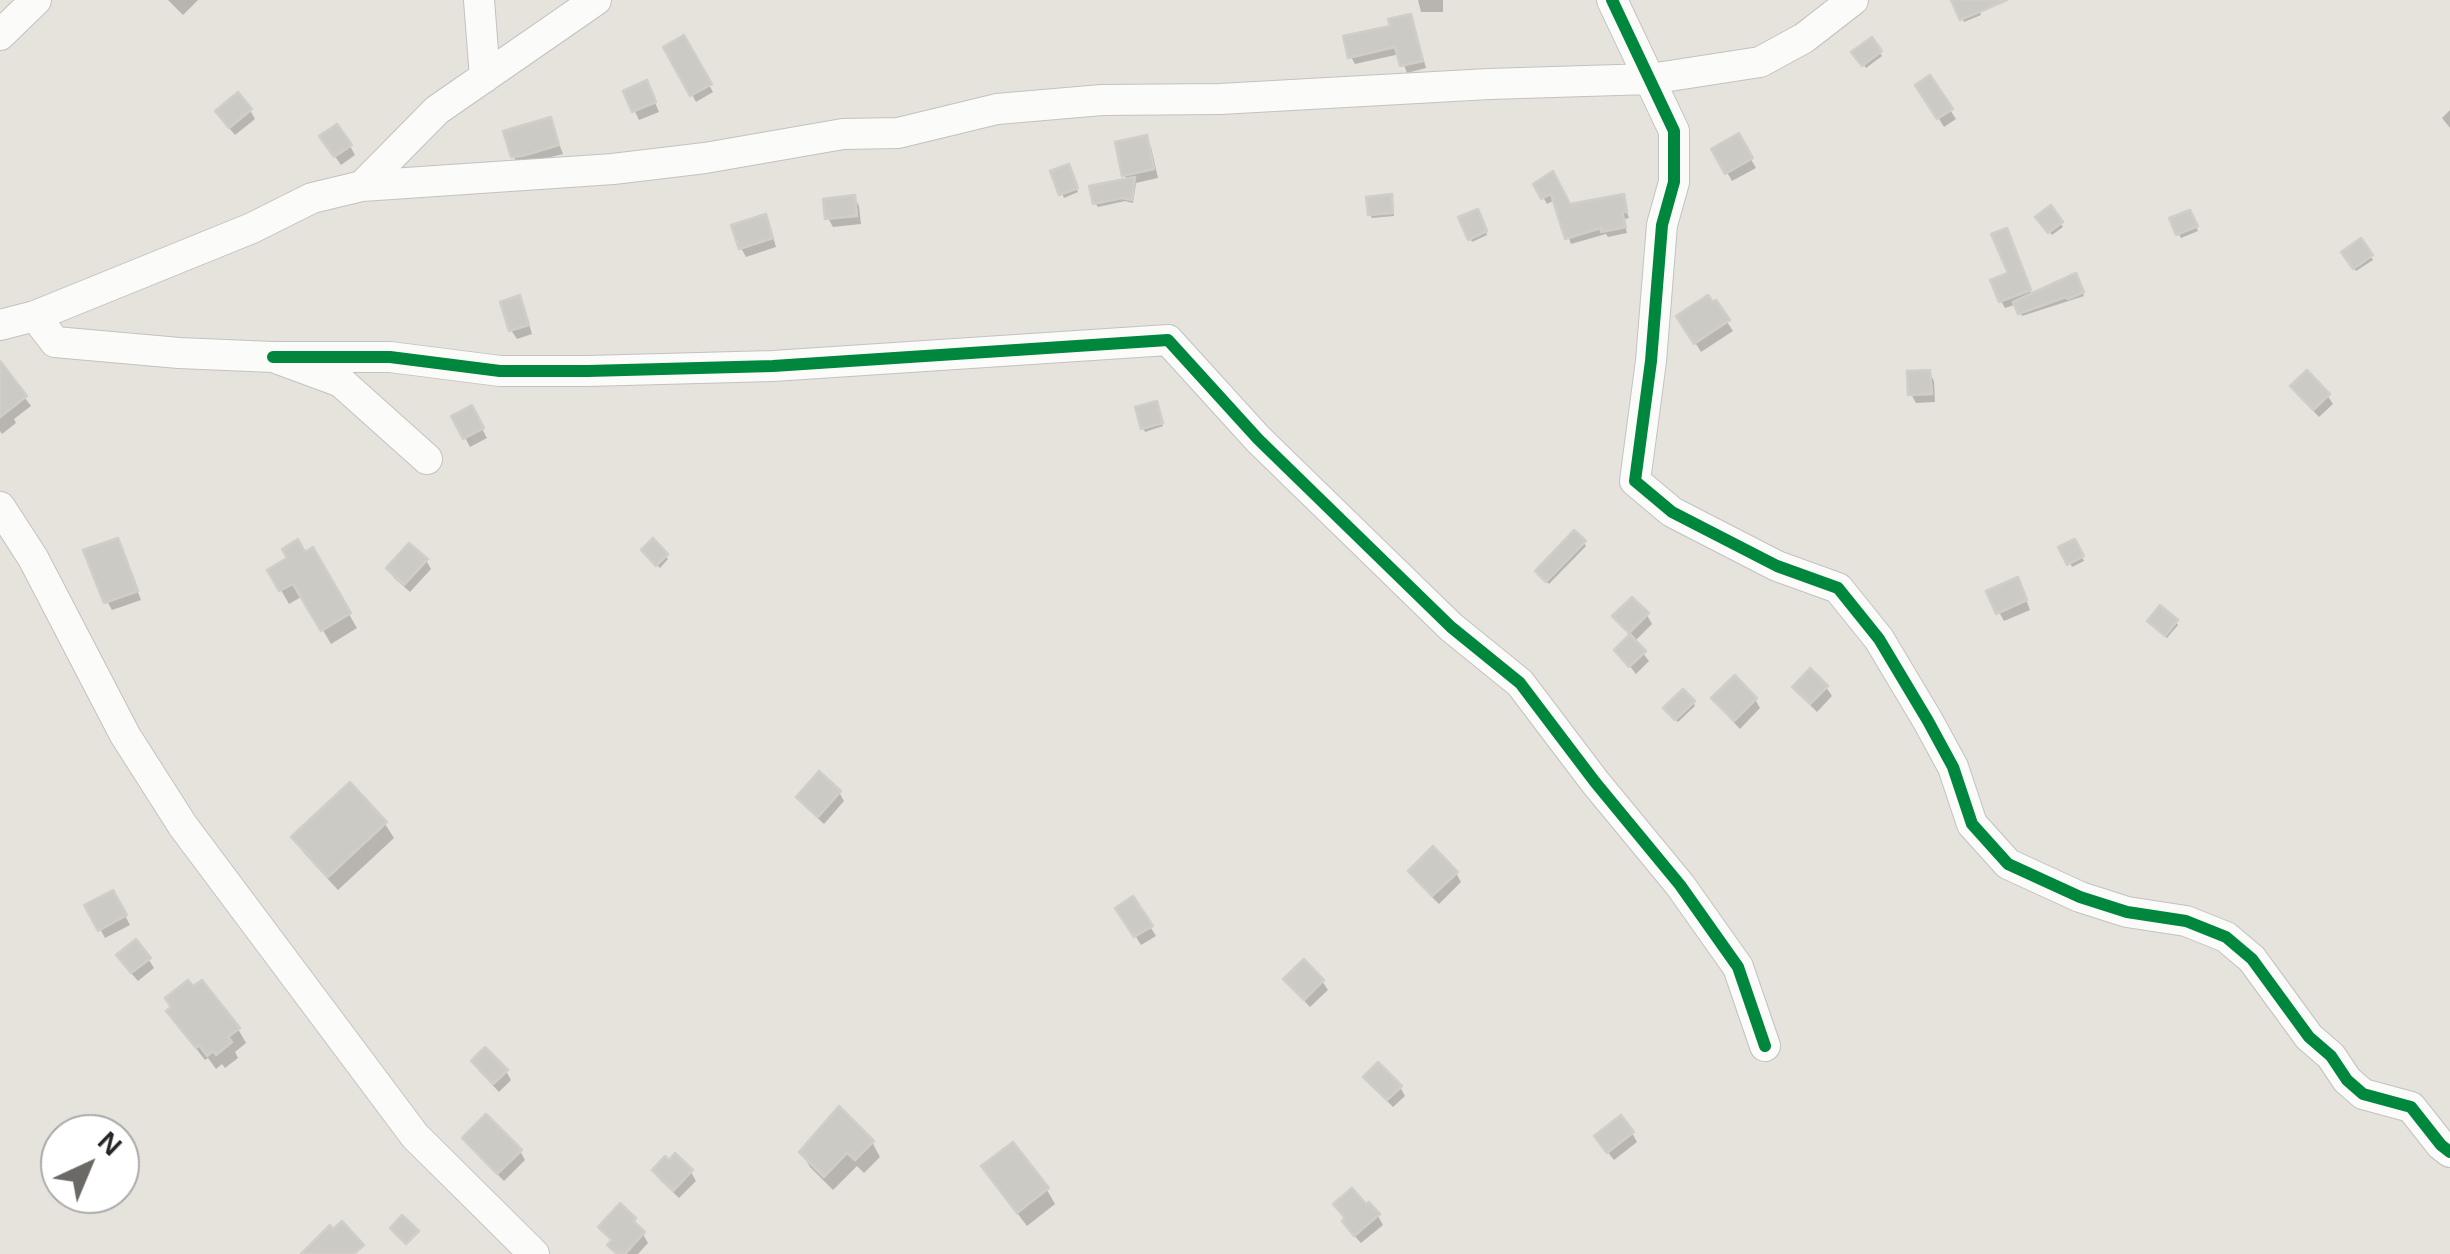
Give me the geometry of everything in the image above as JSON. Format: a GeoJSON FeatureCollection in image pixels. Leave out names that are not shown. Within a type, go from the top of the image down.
{"type":"FeatureCollection","features":[{"type":"Feature","properties":{"kind":"street"},"geometry":{"type":"LineString","coordinates":[[0,34],[36,0]]}},
{"type":"Feature","properties":{"kind":"street"},"geometry":{"type":"LineString","coordinates":[[479,0],[485,77]]}},
{"type":"Feature","properties":{"kind":"street"},"geometry":{"type":"LineString","coordinates":[[1612,0],[1674,131],[1674,182],[1662,225],[1635,481],[1672,512],[1777,566],[1838,588],[1879,639],[1928,721],[1953,767],[1972,824],[2008,864],[2127,912],[2186,922],[2226,937],[2252,959],[2309,1037],[2331,1056],[2347,1080],[2362,1094],[2410,1107],[2450,1152]]}},
{"type":"Feature","properties":{"kind":"street"},"geometry":{"type":"LineString","coordinates":[[0,325],[34,316],[252,228],[312,198],[362,186],[613,169],[704,158],[843,134],[898,133],[997,109],[1650,79],[1760,62],[1804,38],[1853,0]]}},
{"type":"Feature","properties":{"kind":"street"},"geometry":{"type":"LineString","coordinates":[[362,186],[438,110],[580,3]]}},
{"type":"Feature","properties":{"kind":"street"},"geometry":{"type":"LineString","coordinates":[[34,316],[55,342],[179,353],[390,357],[500,371],[773,366],[1168,340],[1270,451],[1451,627],[1520,682],[1680,885],[1738,966],[1765,1046]]}},
{"type":"Feature","properties":{"kind":"street"},"geometry":{"type":"LineString","coordinates":[[273,357],[341,382],[427,460]]}},
{"type":"Feature","properties":{"kind":"street"},"geometry":{"type":"LineString","coordinates":[[0,508],[32,558],[125,735],[182,826],[416,1136],[534,1254]]}},
{"type":"Feature","properties":{"kind":"building"},"geometry":{"type":"Polygon","coordinates":[[[1951,0],[2007,0],[1960,20],[1951,0]]]}},
{"type":"Feature","properties":{"kind":"building"},"geometry":{"type":"Polygon","coordinates":[[[1411,14],[1423,61],[1400,66],[1395,47],[1348,58],[1343,36],[1390,26],[1388,19],[1411,14]]]}},
{"type":"Feature","properties":{"kind":"building"},"geometry":{"type":"Polygon","coordinates":[[[684,35],[712,84],[690,96],[663,47],[684,35]]]}},
{"type":"Feature","properties":{"kind":"building"},"geometry":{"type":"Polygon","coordinates":[[[1872,37],[1882,51],[1862,66],[1851,52],[1872,37]]]}},
{"type":"Feature","properties":{"kind":"building"},"geometry":{"type":"Polygon","coordinates":[[[1930,75],[1953,109],[1937,119],[1915,85],[1930,75]]]}},
{"type":"Feature","properties":{"kind":"building"},"geometry":{"type":"Polygon","coordinates":[[[647,80],[656,102],[632,112],[623,91],[647,80]]]}},
{"type":"Feature","properties":{"kind":"building"},"geometry":{"type":"Polygon","coordinates":[[[238,92],[252,109],[229,128],[215,111],[238,92]]]}},
{"type":"Feature","properties":{"kind":"building"},"geometry":{"type":"Polygon","coordinates":[[[551,117],[559,145],[511,157],[503,131],[551,117]]]}},
{"type":"Feature","properties":{"kind":"building"},"geometry":{"type":"Polygon","coordinates":[[[337,124],[352,145],[334,157],[319,136],[337,124]]]}},
{"type":"Feature","properties":{"kind":"building"},"geometry":{"type":"Polygon","coordinates":[[[1739,133],[1753,158],[1725,174],[1711,149],[1739,133]]]}},
{"type":"Feature","properties":{"kind":"building"},"geometry":{"type":"Polygon","coordinates":[[[1147,135],[1154,169],[1122,176],[1115,142],[1147,135]]]}},
{"type":"Feature","properties":{"kind":"building"},"geometry":{"type":"Polygon","coordinates":[[[1069,164],[1078,188],[1059,195],[1050,171],[1069,164]]]}},
{"type":"Feature","properties":{"kind":"building"},"geometry":{"type":"Polygon","coordinates":[[[1553,171],[1570,204],[1624,194],[1627,212],[1622,212],[1626,227],[1601,232],[1601,228],[1565,239],[1551,194],[1541,199],[1533,184],[1553,171]]]}},
{"type":"Feature","properties":{"kind":"building"},"geometry":{"type":"Polygon","coordinates":[[[1135,177],[1132,200],[1122,198],[1093,204],[1089,186],[1135,177]]]}},
{"type":"Feature","properties":{"kind":"building"},"geometry":{"type":"Polygon","coordinates":[[[1392,194],[1393,213],[1368,215],[1366,197],[1392,194]]]}},
{"type":"Feature","properties":{"kind":"building"},"geometry":{"type":"Polygon","coordinates":[[[855,195],[857,216],[825,219],[823,199],[855,195]]]}},
{"type":"Feature","properties":{"kind":"building"},"geometry":{"type":"Polygon","coordinates":[[[2051,205],[2063,222],[2048,233],[2035,217],[2051,205]]]}},
{"type":"Feature","properties":{"kind":"building"},"geometry":{"type":"Polygon","coordinates":[[[1478,209],[1487,231],[1468,240],[1458,217],[1478,209]]]}},
{"type":"Feature","properties":{"kind":"building"},"geometry":{"type":"Polygon","coordinates":[[[2190,210],[2198,226],[2176,235],[2169,218],[2190,210]]]}},
{"type":"Feature","properties":{"kind":"building"},"geometry":{"type":"Polygon","coordinates":[[[766,214],[773,238],[739,249],[731,225],[766,214]]]}},
{"type":"Feature","properties":{"kind":"building"},"geometry":{"type":"Polygon","coordinates":[[[2007,228],[2031,290],[1999,302],[1990,280],[2008,273],[1991,234],[2007,228]]]}},
{"type":"Feature","properties":{"kind":"building"},"geometry":{"type":"Polygon","coordinates":[[[2361,238],[2373,255],[2353,269],[2341,252],[2361,238]]]}},
{"type":"Feature","properties":{"kind":"building"},"geometry":{"type":"Polygon","coordinates":[[[2076,273],[2084,292],[2018,314],[2013,302],[2076,273]]]}},
{"type":"Feature","properties":{"kind":"building"},"geometry":{"type":"Polygon","coordinates":[[[520,295],[529,325],[509,331],[500,302],[520,295]]]}},
{"type":"Feature","properties":{"kind":"building"},"geometry":{"type":"Polygon","coordinates":[[[1708,295],[1730,320],[1694,344],[1676,316],[1708,295]]]}},
{"type":"Feature","properties":{"kind":"building"},"geometry":{"type":"Polygon","coordinates":[[[0,361],[27,396],[0,417],[0,361]]]}},
{"type":"Feature","properties":{"kind":"building"},"geometry":{"type":"Polygon","coordinates":[[[1930,370],[1932,394],[1908,395],[1907,371],[1930,370]]]}},
{"type":"Feature","properties":{"kind":"building"},"geometry":{"type":"Polygon","coordinates":[[[2307,370],[2330,394],[2313,410],[2290,386],[2307,370]]]}},
{"type":"Feature","properties":{"kind":"building"},"geometry":{"type":"Polygon","coordinates":[[[1157,401],[1163,423],[1141,429],[1135,407],[1157,401]]]}},
{"type":"Feature","properties":{"kind":"building"},"geometry":{"type":"Polygon","coordinates":[[[472,405],[484,428],[463,439],[451,416],[472,405]]]}},
{"type":"Feature","properties":{"kind":"building"},"geometry":{"type":"Polygon","coordinates":[[[1574,530],[1586,541],[1546,582],[1535,571],[1574,530]]]}},
{"type":"Feature","properties":{"kind":"building"},"geometry":{"type":"Polygon","coordinates":[[[118,538],[138,591],[104,603],[83,550],[118,538]]]}},
{"type":"Feature","properties":{"kind":"building"},"geometry":{"type":"Polygon","coordinates":[[[653,538],[668,554],[656,566],[641,550],[653,538]]]}},
{"type":"Feature","properties":{"kind":"building"},"geometry":{"type":"Polygon","coordinates":[[[298,539],[305,552],[313,547],[351,613],[321,631],[293,584],[279,591],[267,570],[287,558],[282,549],[298,539]]]}},
{"type":"Feature","properties":{"kind":"building"},"geometry":{"type":"Polygon","coordinates":[[[2075,539],[2084,556],[2067,565],[2058,547],[2075,539]]]}},
{"type":"Feature","properties":{"kind":"building"},"geometry":{"type":"Polygon","coordinates":[[[409,543],[428,559],[404,585],[386,568],[409,543]]]}},
{"type":"Feature","properties":{"kind":"building"},"geometry":{"type":"Polygon","coordinates":[[[2018,577],[2027,600],[1996,614],[1986,591],[2018,577]]]}},
{"type":"Feature","properties":{"kind":"building"},"geometry":{"type":"Polygon","coordinates":[[[1632,597],[1649,613],[1629,633],[1612,616],[1632,597]]]}},
{"type":"Feature","properties":{"kind":"building"},"geometry":{"type":"Polygon","coordinates":[[[2160,605],[2178,620],[2165,636],[2147,621],[2160,605]]]}},
{"type":"Feature","properties":{"kind":"building"},"geometry":{"type":"Polygon","coordinates":[[[1630,634],[1646,651],[1629,667],[1614,650],[1630,634]]]}},
{"type":"Feature","properties":{"kind":"building"},"geometry":{"type":"Polygon","coordinates":[[[1810,668],[1828,686],[1810,704],[1792,687],[1810,668]]]}},
{"type":"Feature","properties":{"kind":"building"},"geometry":{"type":"Polygon","coordinates":[[[1735,675],[1757,698],[1734,721],[1711,698],[1735,675]]]}},
{"type":"Feature","properties":{"kind":"building"},"geometry":{"type":"Polygon","coordinates":[[[1683,689],[1695,701],[1675,720],[1663,708],[1683,689]]]}},
{"type":"Feature","properties":{"kind":"building"},"geometry":{"type":"Polygon","coordinates":[[[819,771],[841,791],[818,817],[796,797],[819,771]]]}},
{"type":"Feature","properties":{"kind":"building"},"geometry":{"type":"Polygon","coordinates":[[[350,782],[387,822],[328,877],[291,837],[350,782]]]}},
{"type":"Feature","properties":{"kind":"building"},"geometry":{"type":"Polygon","coordinates":[[[1433,846],[1458,872],[1432,896],[1408,871],[1433,846]]]}},
{"type":"Feature","properties":{"kind":"building"},"geometry":{"type":"Polygon","coordinates":[[[113,890],[127,915],[98,931],[84,905],[113,890]]]}},
{"type":"Feature","properties":{"kind":"building"},"geometry":{"type":"Polygon","coordinates":[[[1133,896],[1153,926],[1134,937],[1115,908],[1133,896]]]}},
{"type":"Feature","properties":{"kind":"building"},"geometry":{"type":"Polygon","coordinates":[[[136,939],[151,958],[131,973],[116,955],[136,939]]]}},
{"type":"Feature","properties":{"kind":"building"},"geometry":{"type":"Polygon","coordinates":[[[1304,959],[1324,980],[1304,1000],[1283,979],[1304,959]]]}},
{"type":"Feature","properties":{"kind":"building"},"geometry":{"type":"Polygon","coordinates":[[[188,980],[193,986],[202,980],[240,1028],[228,1037],[232,1042],[216,1055],[213,1051],[207,1056],[199,1045],[196,1048],[166,1011],[171,1007],[165,998],[188,980]]]}},
{"type":"Feature","properties":{"kind":"building"},"geometry":{"type":"Polygon","coordinates":[[[485,1047],[508,1070],[493,1084],[471,1061],[485,1047]]]}},
{"type":"Feature","properties":{"kind":"building"},"geometry":{"type":"Polygon","coordinates":[[[1378,1062],[1402,1086],[1387,1100],[1363,1077],[1378,1062]]]}},
{"type":"Feature","properties":{"kind":"building"},"geometry":{"type":"Polygon","coordinates":[[[839,1106],[874,1141],[855,1160],[847,1153],[824,1177],[799,1152],[839,1106]]]}},
{"type":"Feature","properties":{"kind":"building"},"geometry":{"type":"Polygon","coordinates":[[[486,1114],[522,1150],[497,1174],[462,1138],[486,1114]]]}},
{"type":"Feature","properties":{"kind":"building"},"geometry":{"type":"Polygon","coordinates":[[[1621,1115],[1634,1132],[1607,1153],[1594,1136],[1621,1115]]]}},
{"type":"Feature","properties":{"kind":"building"},"geometry":{"type":"Polygon","coordinates":[[[1013,1142],[1049,1188],[1017,1213],[981,1166],[1013,1142]]]}},
{"type":"Feature","properties":{"kind":"building"},"geometry":{"type":"Polygon","coordinates":[[[675,1153],[693,1170],[673,1191],[652,1170],[665,1156],[669,1160],[675,1153]]]}},
{"type":"Feature","properties":{"kind":"building"},"geometry":{"type":"Polygon","coordinates":[[[1352,1188],[1380,1214],[1354,1236],[1333,1204],[1352,1188]]]}},
{"type":"Feature","properties":{"kind":"building"},"geometry":{"type":"Polygon","coordinates":[[[620,1203],[645,1232],[625,1254],[617,1254],[607,1245],[612,1240],[598,1227],[620,1203]]]}},
{"type":"Feature","properties":{"kind":"building"},"geometry":{"type":"Polygon","coordinates":[[[402,1215],[419,1231],[406,1244],[390,1228],[402,1215]]]}},
{"type":"Feature","properties":{"kind":"building"},"geometry":{"type":"Polygon","coordinates":[[[342,1221],[364,1245],[354,1254],[301,1254],[330,1225],[333,1229],[342,1221]]]}},
{"type":"Feature","properties":{"kind":"cycle path"},"geometry":{"type":"LineString","coordinates":[[1612,0],[1674,131],[1674,182],[1662,225],[1651,361],[1635,481],[1672,512],[1777,566],[1838,588],[1879,639],[1928,721],[1953,767],[1972,824],[2008,864],[2080,897],[2127,912],[2186,921],[2226,937],[2252,959],[2309,1037],[2331,1056],[2347,1080],[2363,1094],[2411,1107],[2450,1152]]}},
{"type":"Feature","properties":{"kind":"cycle path"},"geometry":{"type":"LineString","coordinates":[[273,357],[390,357],[500,371],[588,371],[773,366],[1168,340],[1258,439],[1451,627],[1520,683],[1680,885],[1738,967],[1765,1046]]}}]}
